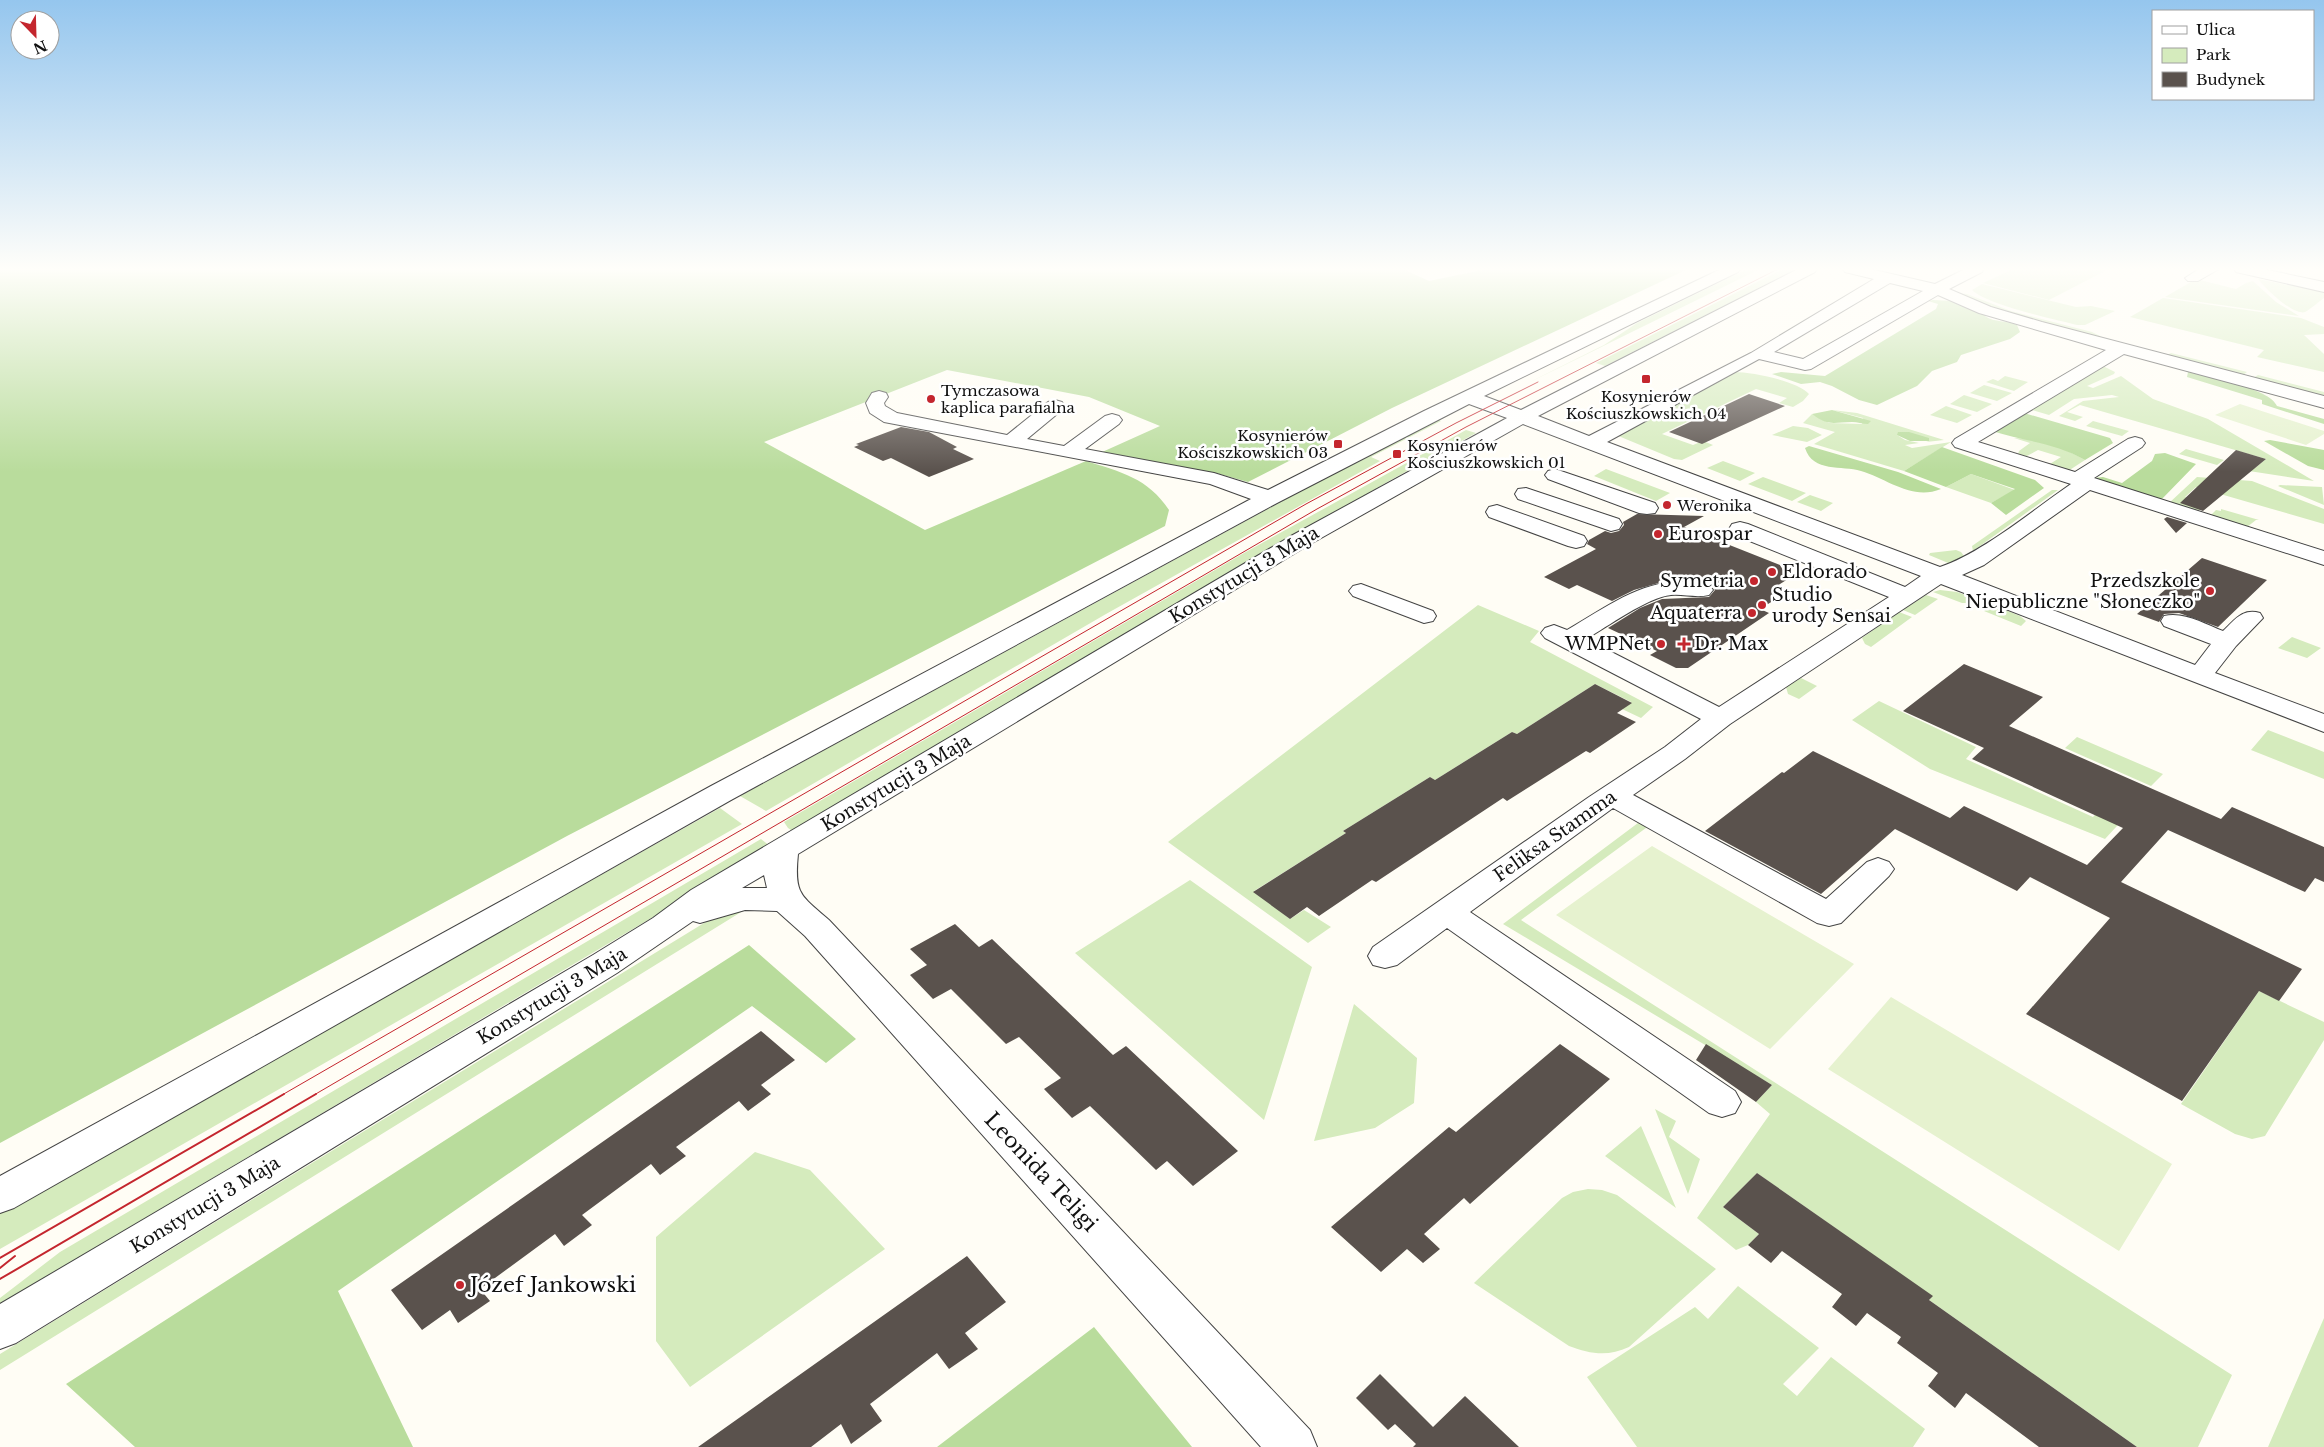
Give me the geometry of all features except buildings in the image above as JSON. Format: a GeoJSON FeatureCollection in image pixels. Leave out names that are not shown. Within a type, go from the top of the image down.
{"type":"FeatureCollection","features":[{"type":"Feature","properties":{"kind":"street"},"geometry":{"type":"LineString","coordinates":[[0,1196],[720,793],[1269,498],[1594,337]]}},
{"type":"Feature","properties":{"kind":"street","name":"Konstytucji 3 Maja"},"geometry":{"type":"LineString","coordinates":[[0,1328],[605,964],[665,926],[702,898],[783,852],[1299,541],[1524,416],[1679,337]]}},
{"type":"Feature","properties":{"kind":"street"},"geometry":{"type":"LineString","coordinates":[[1790,337],[1760,354],[1805,365],[1854,337]]}},
{"type":"Feature","properties":{"kind":"street"},"geometry":{"type":"LineString","coordinates":[[2081,337],[2324,402]]}},
{"type":"Feature","properties":{"kind":"street"},"geometry":{"type":"LineString","coordinates":[[2122,348],[1962,444],[2324,558]]}},
{"type":"Feature","properties":{"kind":"street"},"geometry":{"type":"LineString","coordinates":[[1592,442],[1751,358]]}},
{"type":"Feature","properties":{"kind":"street"},"geometry":{"type":"LineString","coordinates":[[2292,393],[2291,399],[2295,402],[2324,411]]}},
{"type":"Feature","properties":{"kind":"street"},"geometry":{"type":"LineString","coordinates":[[880,397],[875,403],[876,409],[891,418],[1214,479],[1269,498]]}},
{"type":"Feature","properties":{"kind":"street"},"geometry":{"type":"LineString","coordinates":[[1469,397],[1592,442],[2324,724]]}},
{"type":"Feature","properties":{"kind":"street"},"geometry":{"type":"LineString","coordinates":[[1011,442],[1055,406]]}},
{"type":"Feature","properties":{"kind":"street"},"geometry":{"type":"LineString","coordinates":[[1068,452],[1112,420]]}},
{"type":"Feature","properties":{"kind":"street","name":"Feliksa Stamma"},"geometry":{"type":"LineString","coordinates":[[1385,956],[1613,796],[1720,718],[1939,575],[1957,570],[1976,560],[2085,484],[2082,477],[2135,443]]}},
{"type":"Feature","properties":{"kind":"street"},"geometry":{"type":"LineString","coordinates":[[1554,475],[1647,508]]}},
{"type":"Feature","properties":{"kind":"street"},"geometry":{"type":"LineString","coordinates":[[1526,494],[1611,524]]}},
{"type":"Feature","properties":{"kind":"street"},"geometry":{"type":"LineString","coordinates":[[1497,512],[1576,541]]}},
{"type":"Feature","properties":{"kind":"street"},"geometry":{"type":"LineString","coordinates":[[1740,529],[1907,596]]}},
{"type":"Feature","properties":{"kind":"street"},"geometry":{"type":"LineString","coordinates":[[1701,590],[1671,588],[1646,594],[1560,636],[1720,718]]}},
{"type":"Feature","properties":{"kind":"street"},"geometry":{"type":"LineString","coordinates":[[1361,592],[1424,616]]}},
{"type":"Feature","properties":{"kind":"street"},"geometry":{"type":"LineString","coordinates":[[2200,675],[2227,641],[2251,618]]}},
{"type":"Feature","properties":{"kind":"street"},"geometry":{"type":"LineString","coordinates":[[2173,621],[2227,641]]}},
{"type":"Feature","properties":{"kind":"street"},"geometry":{"type":"LineString","coordinates":[[1613,796],[1829,915],[1878,870]]}},
{"type":"Feature","properties":{"kind":"street"},"geometry":{"type":"LineString","coordinates":[[665,926],[730,902],[749,899],[785,900],[780,875],[783,852]]}},
{"type":"Feature","properties":{"kind":"street","name":"Leonida Teligi"},"geometry":{"type":"LineString","coordinates":[[785,900],[823,934],[1293,1447]]}},
{"type":"Feature","properties":{"kind":"street"},"geometry":{"type":"LineString","coordinates":[[1447,912],[1722,1102]]}},
{"type":"Feature","properties":{"kind":"green space"},"geometry":{"type":"Polygon","coordinates":[[[0,337],[1544,337],[1392,408],[1248,482],[1216,473],[1100,453],[1160,426],[1089,397],[947,370],[764,442],[925,530],[1086,461],[1122,473],[1143,483],[1161,499],[1169,510],[1165,526],[567,836],[0,1143],[0,337]]]}},
{"type":"Feature","properties":{"kind":"green space"},"geometry":{"type":"Polygon","coordinates":[[[1617,337],[1623,337],[1520,387],[1604,345],[1617,337]]]}},
{"type":"Feature","properties":{"kind":"green space"},"geometry":{"type":"Polygon","coordinates":[[[1649,337],[1663,337],[1605,366],[1596,363],[1649,337]]]}},
{"type":"Feature","properties":{"kind":"green space"},"geometry":{"type":"Polygon","coordinates":[[[1890,337],[2014,337],[1961,355],[1957,362],[1932,371],[1917,386],[1877,405],[1859,400],[1820,382],[1801,384],[1772,374],[1781,372],[1825,376],[1890,337]]]}},
{"type":"Feature","properties":{"kind":"green space"},"geometry":{"type":"Polygon","coordinates":[[[2209,337],[2306,337],[2324,354],[2324,372],[2257,357],[2264,350],[2209,337]]]}},
{"type":"Feature","properties":{"kind":"green space"},"geometry":{"type":"Polygon","coordinates":[[[2171,353],[2247,372],[2243,375],[2167,355],[2171,353]]]}},
{"type":"Feature","properties":{"kind":"green space"},"geometry":{"type":"Polygon","coordinates":[[[2101,365],[2115,372],[2114,374],[2087,386],[2093,388],[2121,376],[2153,399],[2208,419],[2314,481],[2236,469],[2255,468],[2266,459],[2080,405],[2067,412],[2083,417],[2075,421],[2059,416],[2083,401],[2119,397],[2112,395],[2074,399],[2049,415],[2029,409],[2101,365]]]}},
{"type":"Feature","properties":{"kind":"green space"},"geometry":{"type":"Polygon","coordinates":[[[1732,372],[1761,375],[1784,381],[1803,389],[1809,394],[1803,401],[1793,407],[1779,403],[1787,398],[1756,389],[1662,434],[1693,445],[1703,441],[1713,445],[1682,460],[1674,459],[1616,435],[1732,372]]]}},
{"type":"Feature","properties":{"kind":"green space"},"geometry":{"type":"Polygon","coordinates":[[[2188,372],[2251,389],[2263,394],[2277,406],[2324,419],[2324,424],[2262,404],[2262,400],[2187,377],[2188,372]]]}},
{"type":"Feature","properties":{"kind":"green space"},"geometry":{"type":"Polygon","coordinates":[[[2258,375],[2324,392],[2324,396],[2253,378],[2258,375]]]}},
{"type":"Feature","properties":{"kind":"green space"},"geometry":{"type":"Polygon","coordinates":[[[2005,376],[2028,382],[2014,391],[1986,382],[1993,379],[1998,381],[2005,376]]]}},
{"type":"Feature","properties":{"kind":"green space"},"geometry":{"type":"Polygon","coordinates":[[[1984,385],[2012,393],[1997,401],[1970,393],[1984,385]]]}},
{"type":"Feature","properties":{"kind":"green space"},"geometry":{"type":"Polygon","coordinates":[[[1964,395],[1992,404],[1977,412],[1950,404],[1964,395]]]}},
{"type":"Feature","properties":{"kind":"green space"},"geometry":{"type":"Polygon","coordinates":[[[2240,404],[2324,431],[2324,434],[2306,445],[2215,415],[2240,404]]]}},
{"type":"Feature","properties":{"kind":"green space"},"geometry":{"type":"Polygon","coordinates":[[[1946,406],[1972,415],[1957,423],[1930,415],[1946,406]]]}},
{"type":"Feature","properties":{"kind":"green space"},"geometry":{"type":"Polygon","coordinates":[[[1832,410],[1857,413],[1944,440],[1926,442],[1929,441],[1897,435],[1905,440],[1919,443],[1905,445],[1912,448],[1951,442],[1904,471],[1814,444],[1835,432],[1803,423],[1812,414],[1829,423],[1862,424],[1863,418],[1832,410]]]}},
{"type":"Feature","properties":{"kind":"green space"},"geometry":{"type":"Polygon","coordinates":[[[1832,410],[1871,421],[1868,424],[1852,422],[1832,423],[1823,421],[1812,414],[1832,410]]]}},
{"type":"Feature","properties":{"kind":"green space"},"geometry":{"type":"Polygon","coordinates":[[[2024,413],[2110,438],[2113,443],[2085,460],[2051,446],[1992,431],[2024,413]]]}},
{"type":"Feature","properties":{"kind":"green space"},"geometry":{"type":"Polygon","coordinates":[[[1439,420],[1441,421],[1371,457],[1380,461],[1106,614],[766,811],[740,796],[1334,473],[1439,420]]]}},
{"type":"Feature","properties":{"kind":"green space"},"geometry":{"type":"Polygon","coordinates":[[[2093,421],[2129,431],[2122,436],[2086,426],[2093,421]]]}},
{"type":"Feature","properties":{"kind":"green space"},"geometry":{"type":"Polygon","coordinates":[[[1793,426],[1808,428],[1822,435],[1807,442],[1772,435],[1793,426]]]}},
{"type":"Feature","properties":{"kind":"green space"},"geometry":{"type":"Polygon","coordinates":[[[1466,430],[1476,433],[1389,481],[800,831],[794,832],[784,822],[1244,553],[1466,430]]]}},
{"type":"Feature","properties":{"kind":"green space"},"geometry":{"type":"Polygon","coordinates":[[[1898,432],[1909,432],[1929,438],[1929,441],[1910,441],[1897,435],[1898,432]]]}},
{"type":"Feature","properties":{"kind":"green space"},"geometry":{"type":"Polygon","coordinates":[[[2014,438],[2051,444],[2085,460],[2065,473],[2045,467],[2061,457],[2038,450],[2023,458],[2018,454],[2019,451],[2030,443],[2014,438]]]}},
{"type":"Feature","properties":{"kind":"green space"},"geometry":{"type":"Polygon","coordinates":[[[2270,440],[2324,450],[2324,470],[2308,466],[2264,441],[2270,440]]]}},
{"type":"Feature","properties":{"kind":"green space"},"geometry":{"type":"Polygon","coordinates":[[[1809,446],[1898,472],[1941,489],[1930,492],[1910,491],[1861,471],[1821,465],[1809,456],[1805,448],[1809,446]]]}},
{"type":"Feature","properties":{"kind":"green space"},"geometry":{"type":"Polygon","coordinates":[[[1942,447],[2035,480],[2044,488],[2006,515],[1991,503],[2015,489],[1971,474],[1946,487],[1904,471],[1942,447]]]}},
{"type":"Feature","properties":{"kind":"green space"},"geometry":{"type":"Polygon","coordinates":[[[2186,449],[2224,460],[2217,465],[2179,454],[2186,449]]]}},
{"type":"Feature","properties":{"kind":"green space"},"geometry":{"type":"Polygon","coordinates":[[[2165,453],[2196,464],[2161,500],[2093,478],[2103,477],[2122,483],[2152,461],[2155,454],[2165,453]]]}},
{"type":"Feature","properties":{"kind":"green space"},"geometry":{"type":"Polygon","coordinates":[[[1723,461],[1755,473],[1740,481],[1707,468],[1723,461]]]}},
{"type":"Feature","properties":{"kind":"green space"},"geometry":{"type":"Polygon","coordinates":[[[1606,469],[1670,493],[1656,501],[1594,476],[1606,469]]]}},
{"type":"Feature","properties":{"kind":"green space"},"geometry":{"type":"Polygon","coordinates":[[[1971,474],[2015,490],[1991,503],[1946,487],[1971,474]]]}},
{"type":"Feature","properties":{"kind":"green space"},"geometry":{"type":"Polygon","coordinates":[[[1763,477],[1806,493],[1792,501],[1748,484],[1763,477]]]}},
{"type":"Feature","properties":{"kind":"green space"},"geometry":{"type":"Polygon","coordinates":[[[2197,477],[2252,481],[2324,509],[2324,524],[2196,487],[2185,497],[2207,504],[2197,512],[2168,504],[2197,477]]]}},
{"type":"Feature","properties":{"kind":"green space"},"geometry":{"type":"Polygon","coordinates":[[[2278,486],[2322,487],[2324,505],[2278,486]]]}},
{"type":"Feature","properties":{"kind":"green space"},"geometry":{"type":"Polygon","coordinates":[[[2052,490],[2058,490],[1973,551],[1972,546],[2052,490]]]}},
{"type":"Feature","properties":{"kind":"green space"},"geometry":{"type":"Polygon","coordinates":[[[1810,495],[1833,503],[1821,511],[1797,502],[1810,495]]]}},
{"type":"Feature","properties":{"kind":"green space"},"geometry":{"type":"Polygon","coordinates":[[[2221,509],[2259,520],[2256,520],[2247,527],[2210,516],[2216,510],[2221,511],[2221,509]]]}},
{"type":"Feature","properties":{"kind":"green space"},"geometry":{"type":"Polygon","coordinates":[[[1956,550],[1964,556],[1953,565],[1929,555],[1930,553],[1956,550]]]}},
{"type":"Feature","properties":{"kind":"green space"},"geometry":{"type":"Polygon","coordinates":[[[1940,590],[1957,592],[1974,598],[1969,603],[1962,603],[1933,592],[1940,590]]]}},
{"type":"Feature","properties":{"kind":"green space"},"geometry":{"type":"Polygon","coordinates":[[[1926,595],[1938,599],[1915,615],[1903,610],[1926,595]]]}},
{"type":"Feature","properties":{"kind":"green space"},"geometry":{"type":"Polygon","coordinates":[[[1991,604],[2020,616],[2026,621],[2021,626],[1984,611],[1991,604]]]}},
{"type":"Feature","properties":{"kind":"green space"},"geometry":{"type":"Polygon","coordinates":[[[1478,605],[1539,631],[1530,642],[1653,707],[1641,718],[1622,709],[1631,702],[1595,684],[1517,734],[1512,732],[1435,780],[1430,777],[1343,831],[1346,833],[1254,891],[1290,919],[1304,910],[1331,927],[1308,943],[1168,842],[1478,605]]]}},
{"type":"Feature","properties":{"kind":"green space"},"geometry":{"type":"Polygon","coordinates":[[[1899,612],[1912,617],[1871,647],[1865,644],[1862,638],[1899,612]]]}},
{"type":"Feature","properties":{"kind":"green space"},"geometry":{"type":"Polygon","coordinates":[[[2292,637],[2321,648],[2307,658],[2278,648],[2292,637]]]}},
{"type":"Feature","properties":{"kind":"green space"},"geometry":{"type":"Polygon","coordinates":[[[1801,678],[1817,686],[1799,699],[1788,694],[1786,687],[1801,678]]]}},
{"type":"Feature","properties":{"kind":"green space"},"geometry":{"type":"Polygon","coordinates":[[[1879,701],[1976,747],[1966,759],[2093,817],[2104,804],[2128,814],[2105,839],[1930,769],[1852,720],[1879,701]]]}},
{"type":"Feature","properties":{"kind":"green space"},"geometry":{"type":"Polygon","coordinates":[[[2268,730],[2324,752],[2324,779],[2251,750],[2268,730]]]}},
{"type":"Feature","properties":{"kind":"green space"},"geometry":{"type":"Polygon","coordinates":[[[2077,737],[2163,774],[2151,786],[2065,748],[2077,737]]]}},
{"type":"Feature","properties":{"kind":"green space"},"geometry":{"type":"Polygon","coordinates":[[[720,808],[742,824],[0,1249],[0,1213],[720,808]]]}},
{"type":"Feature","properties":{"kind":"green space"},"geometry":{"type":"Polygon","coordinates":[[[1642,820],[1650,825],[1521,920],[2232,1375],[2198,1447],[2137,1447],[1929,1300],[1932,1296],[1757,1173],[1723,1207],[1759,1234],[1748,1245],[1736,1250],[1697,1218],[1770,1114],[1756,1102],[1772,1085],[1503,924],[1642,820]]]}},
{"type":"Feature","properties":{"kind":"green space"},"geometry":{"type":"Polygon","coordinates":[[[761,839],[771,847],[0,1304],[0,1298],[60,1252],[761,839]]]}},
{"type":"Feature","properties":{"kind":"green space"},"geometry":{"type":"Polygon","coordinates":[[[1652,846],[1854,964],[1770,1049],[1556,915],[1652,846]]]}},
{"type":"Feature","properties":{"kind":"green space"},"geometry":{"type":"Polygon","coordinates":[[[1190,880],[1312,967],[1264,1120],[1075,953],[1190,880]]]}},
{"type":"Feature","properties":{"kind":"green space"},"geometry":{"type":"Polygon","coordinates":[[[746,909],[0,1370],[0,1354],[704,923],[720,914],[746,909]]]}},
{"type":"Feature","properties":{"kind":"green space"},"geometry":{"type":"Polygon","coordinates":[[[749,945],[856,1039],[826,1063],[752,1006],[338,1291],[413,1447],[135,1447],[66,1384],[749,945]]]}},
{"type":"Feature","properties":{"kind":"green space"},"geometry":{"type":"Polygon","coordinates":[[[2259,991],[2324,1022],[2324,1040],[2265,1136],[2252,1139],[2235,1134],[2181,1104],[2259,991]]]}},
{"type":"Feature","properties":{"kind":"green space"},"geometry":{"type":"Polygon","coordinates":[[[1891,997],[2172,1164],[2119,1251],[1828,1069],[1891,997]]]}},
{"type":"Feature","properties":{"kind":"green space"},"geometry":{"type":"Polygon","coordinates":[[[1354,1004],[1417,1058],[1414,1103],[1375,1128],[1314,1141],[1354,1004]]]}},
{"type":"Feature","properties":{"kind":"green space"},"geometry":{"type":"Polygon","coordinates":[[[1655,1109],[1676,1121],[1669,1137],[1700,1159],[1688,1194],[1655,1109]]]}},
{"type":"Feature","properties":{"kind":"green space"},"geometry":{"type":"Polygon","coordinates":[[[1641,1126],[1676,1208],[1605,1156],[1641,1126]]]}},
{"type":"Feature","properties":{"kind":"green space"},"geometry":{"type":"Polygon","coordinates":[[[755,1152],[810,1170],[885,1249],[690,1387],[656,1341],[656,1237],[755,1152]]]}},
{"type":"Feature","properties":{"kind":"green space"},"geometry":{"type":"Polygon","coordinates":[[[1588,1189],[1602,1190],[1617,1195],[1716,1269],[1629,1347],[1614,1352],[1584,1351],[1569,1346],[1474,1283],[1562,1198],[1573,1192],[1588,1189]]]}},
{"type":"Feature","properties":{"kind":"green space"},"geometry":{"type":"Polygon","coordinates":[[[1738,1286],[1819,1348],[1783,1384],[1797,1396],[1831,1357],[1925,1429],[1913,1447],[1637,1447],[1587,1377],[1695,1307],[1708,1319],[1738,1286]]]}},
{"type":"Feature","properties":{"kind":"green space"},"geometry":{"type":"Polygon","coordinates":[[[2324,1318],[2324,1447],[2268,1447],[2324,1318]]]}},
{"type":"Feature","properties":{"kind":"green space"},"geometry":{"type":"Polygon","coordinates":[[[1094,1327],[1192,1447],[937,1447],[1094,1327]]]}},
{"type":"Feature","properties":{"kind":"tram line"},"geometry":{"type":"LineString","coordinates":[[314,1095],[1317,509],[1466,427],[1645,337]]}},
{"type":"Feature","properties":{"kind":"tram line"},"geometry":{"type":"LineString","coordinates":[[282,1095],[1306,504],[1456,423],[1538,382]]}},
{"type":"Feature","properties":{"kind":"tram line"},"geometry":{"type":"LineString","coordinates":[[0,1258],[284,1094]]}},
{"type":"Feature","properties":{"kind":"tram line"},"geometry":{"type":"LineString","coordinates":[[0,1279],[316,1094]]}},
{"type":"Feature","properties":{"kind":"tram line"},"geometry":{"type":"LineString","coordinates":[[0,1268],[15,1256]]}},
{"type":"Feature","properties":{"kind":"place","name":"Kosynierów Kościuszkowskich 04"},"geometry":{"type":"Point","coordinates":[1646,379]}},
{"type":"Feature","properties":{"kind":"place","name":"Tymczasowa kaplica parafialna"},"geometry":{"type":"Point","coordinates":[931,399]}},
{"type":"Feature","properties":{"kind":"place","name":"Kosynierów Kościszkowskich 03"},"geometry":{"type":"Point","coordinates":[1338,444]}},
{"type":"Feature","properties":{"kind":"place","name":"Kosynierów Kościuszkowskich 01"},"geometry":{"type":"Point","coordinates":[1397,454]}},
{"type":"Feature","properties":{"kind":"place","name":"Weronika"},"geometry":{"type":"Point","coordinates":[1667,505]}},
{"type":"Feature","properties":{"kind":"place","name":"Eurospar"},"geometry":{"type":"Point","coordinates":[1658,534]}},
{"type":"Feature","properties":{"kind":"place","name":"Eldorado"},"geometry":{"type":"Point","coordinates":[1772,572]}},
{"type":"Feature","properties":{"kind":"place","name":"Symetria"},"geometry":{"type":"Point","coordinates":[1754,581]}},
{"type":"Feature","properties":{"kind":"place","name":"Przedszkole Niepubliczne \"Słoneczko\""},"geometry":{"type":"Point","coordinates":[2210,591]}},
{"type":"Feature","properties":{"kind":"place","name":"Studio urody Sensai"},"geometry":{"type":"Point","coordinates":[1762,605]}},
{"type":"Feature","properties":{"kind":"place","name":"Aquaterra"},"geometry":{"type":"Point","coordinates":[1752,613]}},
{"type":"Feature","properties":{"kind":"place","name":"WMPNet"},"geometry":{"type":"Point","coordinates":[1661,644]}},
{"type":"Feature","properties":{"kind":"place","name":"Dr. Max"},"geometry":{"type":"Point","coordinates":[1684,644]}},
{"type":"Feature","properties":{"kind":"place","name":"Józef Jankowski"},"geometry":{"type":"Point","coordinates":[460,1285]}}]}
